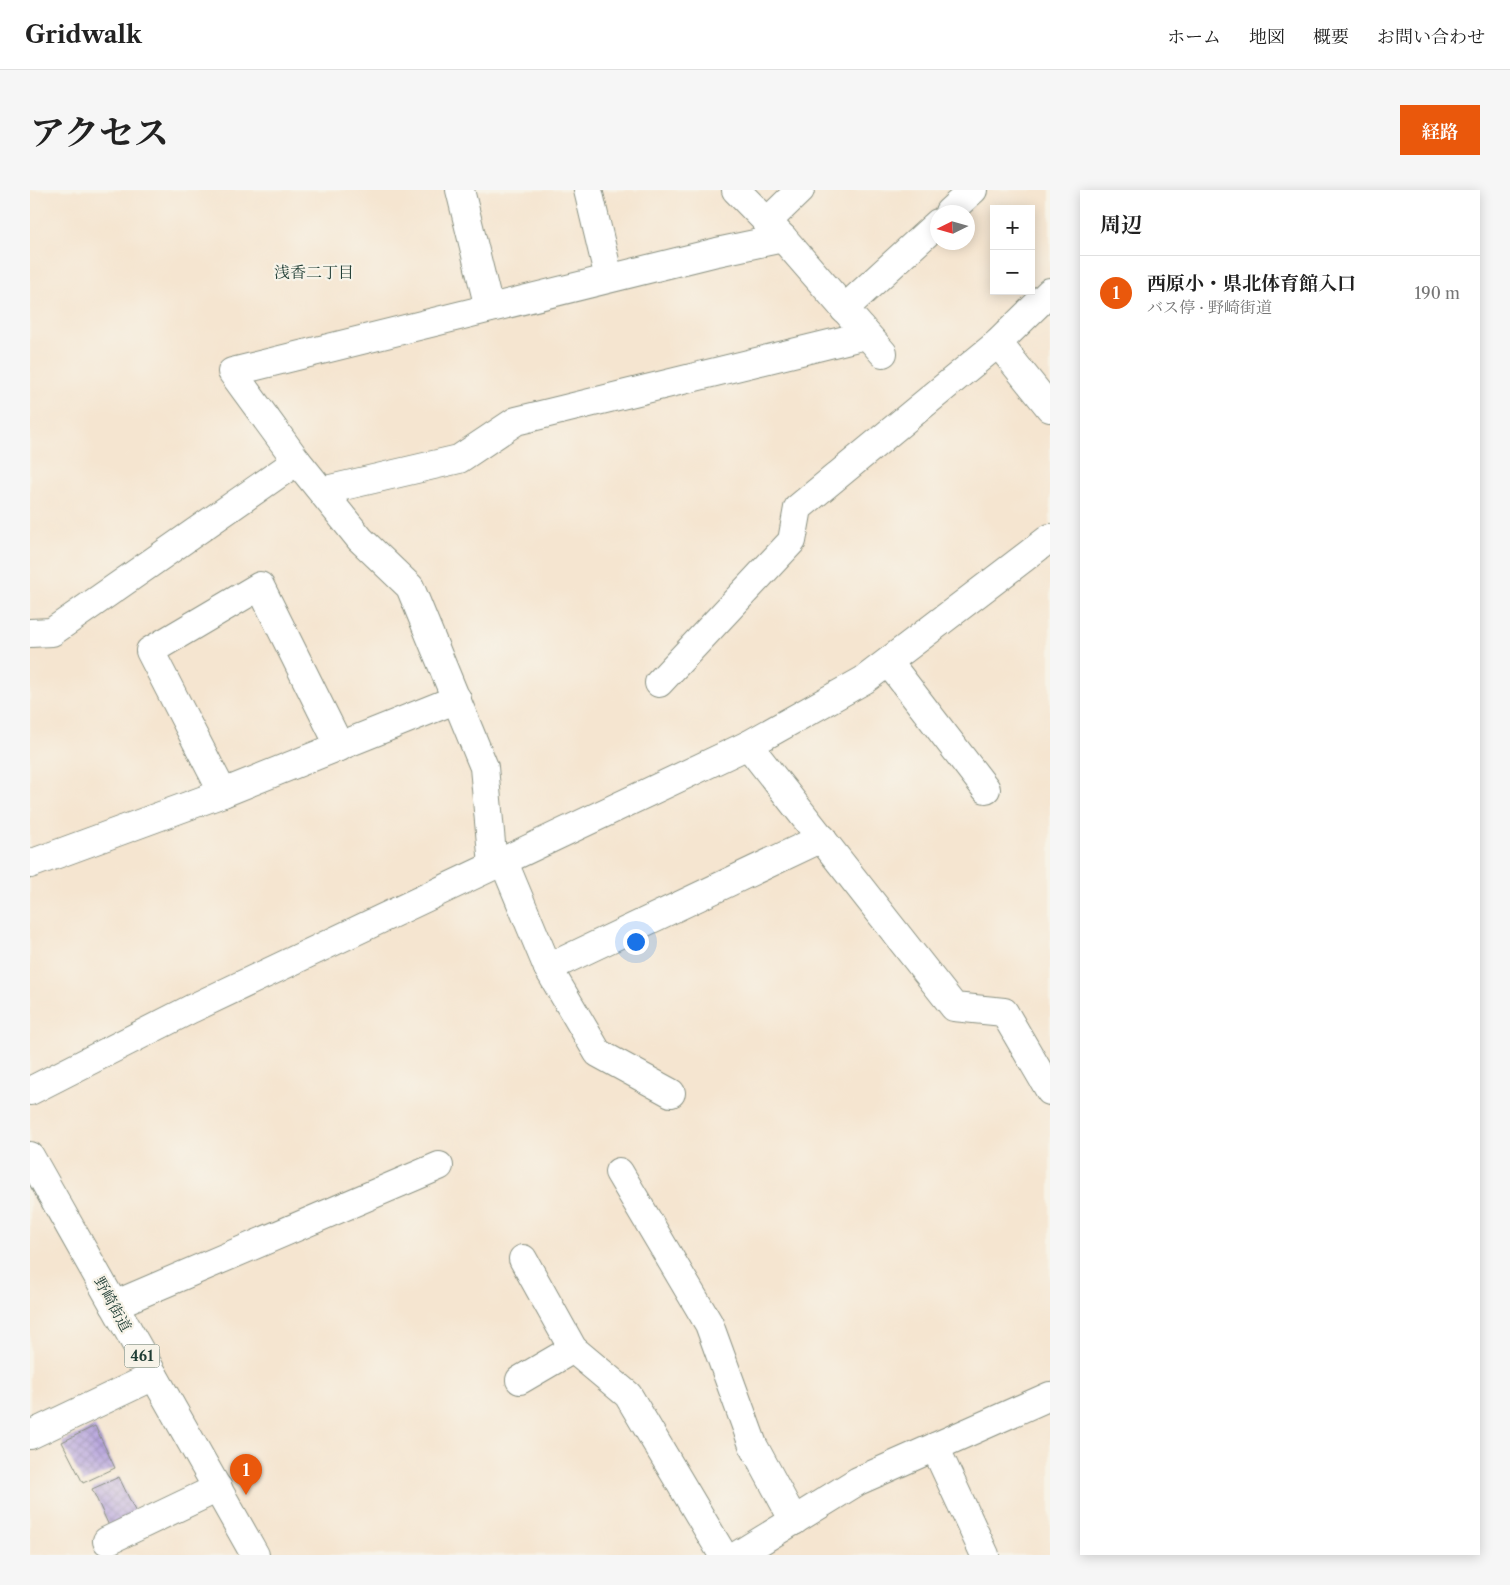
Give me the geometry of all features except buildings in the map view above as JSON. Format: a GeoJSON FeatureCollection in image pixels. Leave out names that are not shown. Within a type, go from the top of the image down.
{"type":"FeatureCollection","features":[{"type":"Feature","properties":{"kind":"main road"},"geometry":{"type":"LineString","coordinates":[[460,190],[489,308]]}},
{"type":"Feature","properties":{"kind":"main road"},"geometry":{"type":"LineString","coordinates":[[588,190],[609,278]]}},
{"type":"Feature","properties":{"kind":"main road"},"geometry":{"type":"LineString","coordinates":[[322,491],[459,460],[516,421],[875,344],[775,230],[736,190]]}},
{"type":"Feature","properties":{"kind":"main road"},"geometry":{"type":"LineString","coordinates":[[671,1093],[598,1053],[548,968],[498,863],[484,767],[410,587],[360,539],[297,461],[232,372],[609,278],[775,230],[800,190]]}},
{"type":"Feature","properties":{"kind":"main road"},"geometry":{"type":"LineString","coordinates":[[957,205],[973,190]]}},
{"type":"Feature","properties":{"kind":"main road"},"geometry":{"type":"LineString","coordinates":[[844,309],[930,230]]}},
{"type":"Feature","properties":{"kind":"main road"},"geometry":{"type":"LineString","coordinates":[[659,683],[792,541],[798,508],[998,343],[1050,292]]}},
{"type":"Feature","properties":{"kind":"main road"},"geometry":{"type":"LineString","coordinates":[[998,343],[1050,408]]}},
{"type":"Feature","properties":{"kind":"main road"},"geometry":{"type":"LineString","coordinates":[[30,632],[52,632],[297,461]]}},
{"type":"Feature","properties":{"kind":"main road"},"geometry":{"type":"LineString","coordinates":[[30,1091],[190,1009],[748,745],[819,708],[889,663],[1050,538]]}},
{"type":"Feature","properties":{"kind":"main road"},"geometry":{"type":"LineString","coordinates":[[223,793],[150,651],[260,586],[340,747]]}},
{"type":"Feature","properties":{"kind":"main road"},"geometry":{"type":"LineString","coordinates":[[889,663],[986,789]]}},
{"type":"Feature","properties":{"kind":"main road"},"geometry":{"type":"LineString","coordinates":[[30,864],[223,793],[457,699]]}},
{"type":"Feature","properties":{"kind":"main road"},"geometry":{"type":"LineString","coordinates":[[748,745],[954,1007],[1004,1012],[1050,1091]]}},
{"type":"Feature","properties":{"kind":"main road"},"geometry":{"type":"LineString","coordinates":[[548,968],[822,838]]}},
{"type":"Feature","properties":{"kind":"main road","name":"野崎街道"},"geometry":{"type":"LineString","coordinates":[[30,1156],[255,1555]]}},
{"type":"Feature","properties":{"kind":"main road"},"geometry":{"type":"LineString","coordinates":[[114,1305],[439,1166]]}},
{"type":"Feature","properties":{"kind":"main road"},"geometry":{"type":"LineString","coordinates":[[620,1172],[709,1324],[753,1445],[794,1521]]}},
{"type":"Feature","properties":{"kind":"main road"},"geometry":{"type":"LineString","coordinates":[[523,1259],[573,1349],[628,1395],[723,1555]]}},
{"type":"Feature","properties":{"kind":"main road"},"geometry":{"type":"LineString","coordinates":[[520,1380],[573,1349]]}},
{"type":"Feature","properties":{"kind":"main road"},"geometry":{"type":"LineString","coordinates":[[30,1435],[154,1376]]}},
{"type":"Feature","properties":{"kind":"main road"},"geometry":{"type":"LineString","coordinates":[[738,1555],[858,1481],[1050,1396]]}},
{"type":"Feature","properties":{"kind":"main road"},"geometry":{"type":"LineString","coordinates":[[935,1447],[985,1555]]}},
{"type":"Feature","properties":{"kind":"main road"},"geometry":{"type":"LineString","coordinates":[[107,1541],[218,1488]]}},
{"type":"Feature","properties":{"kind":"place","name":"西原小・県北体育館入口"},"geometry":{"type":"Point","coordinates":[246,1495]}},
{"type":"Feature","properties":{"kind":"district","name":"浅香二丁目"},"geometry":{"type":"Point","coordinates":[314,272]}}]}
